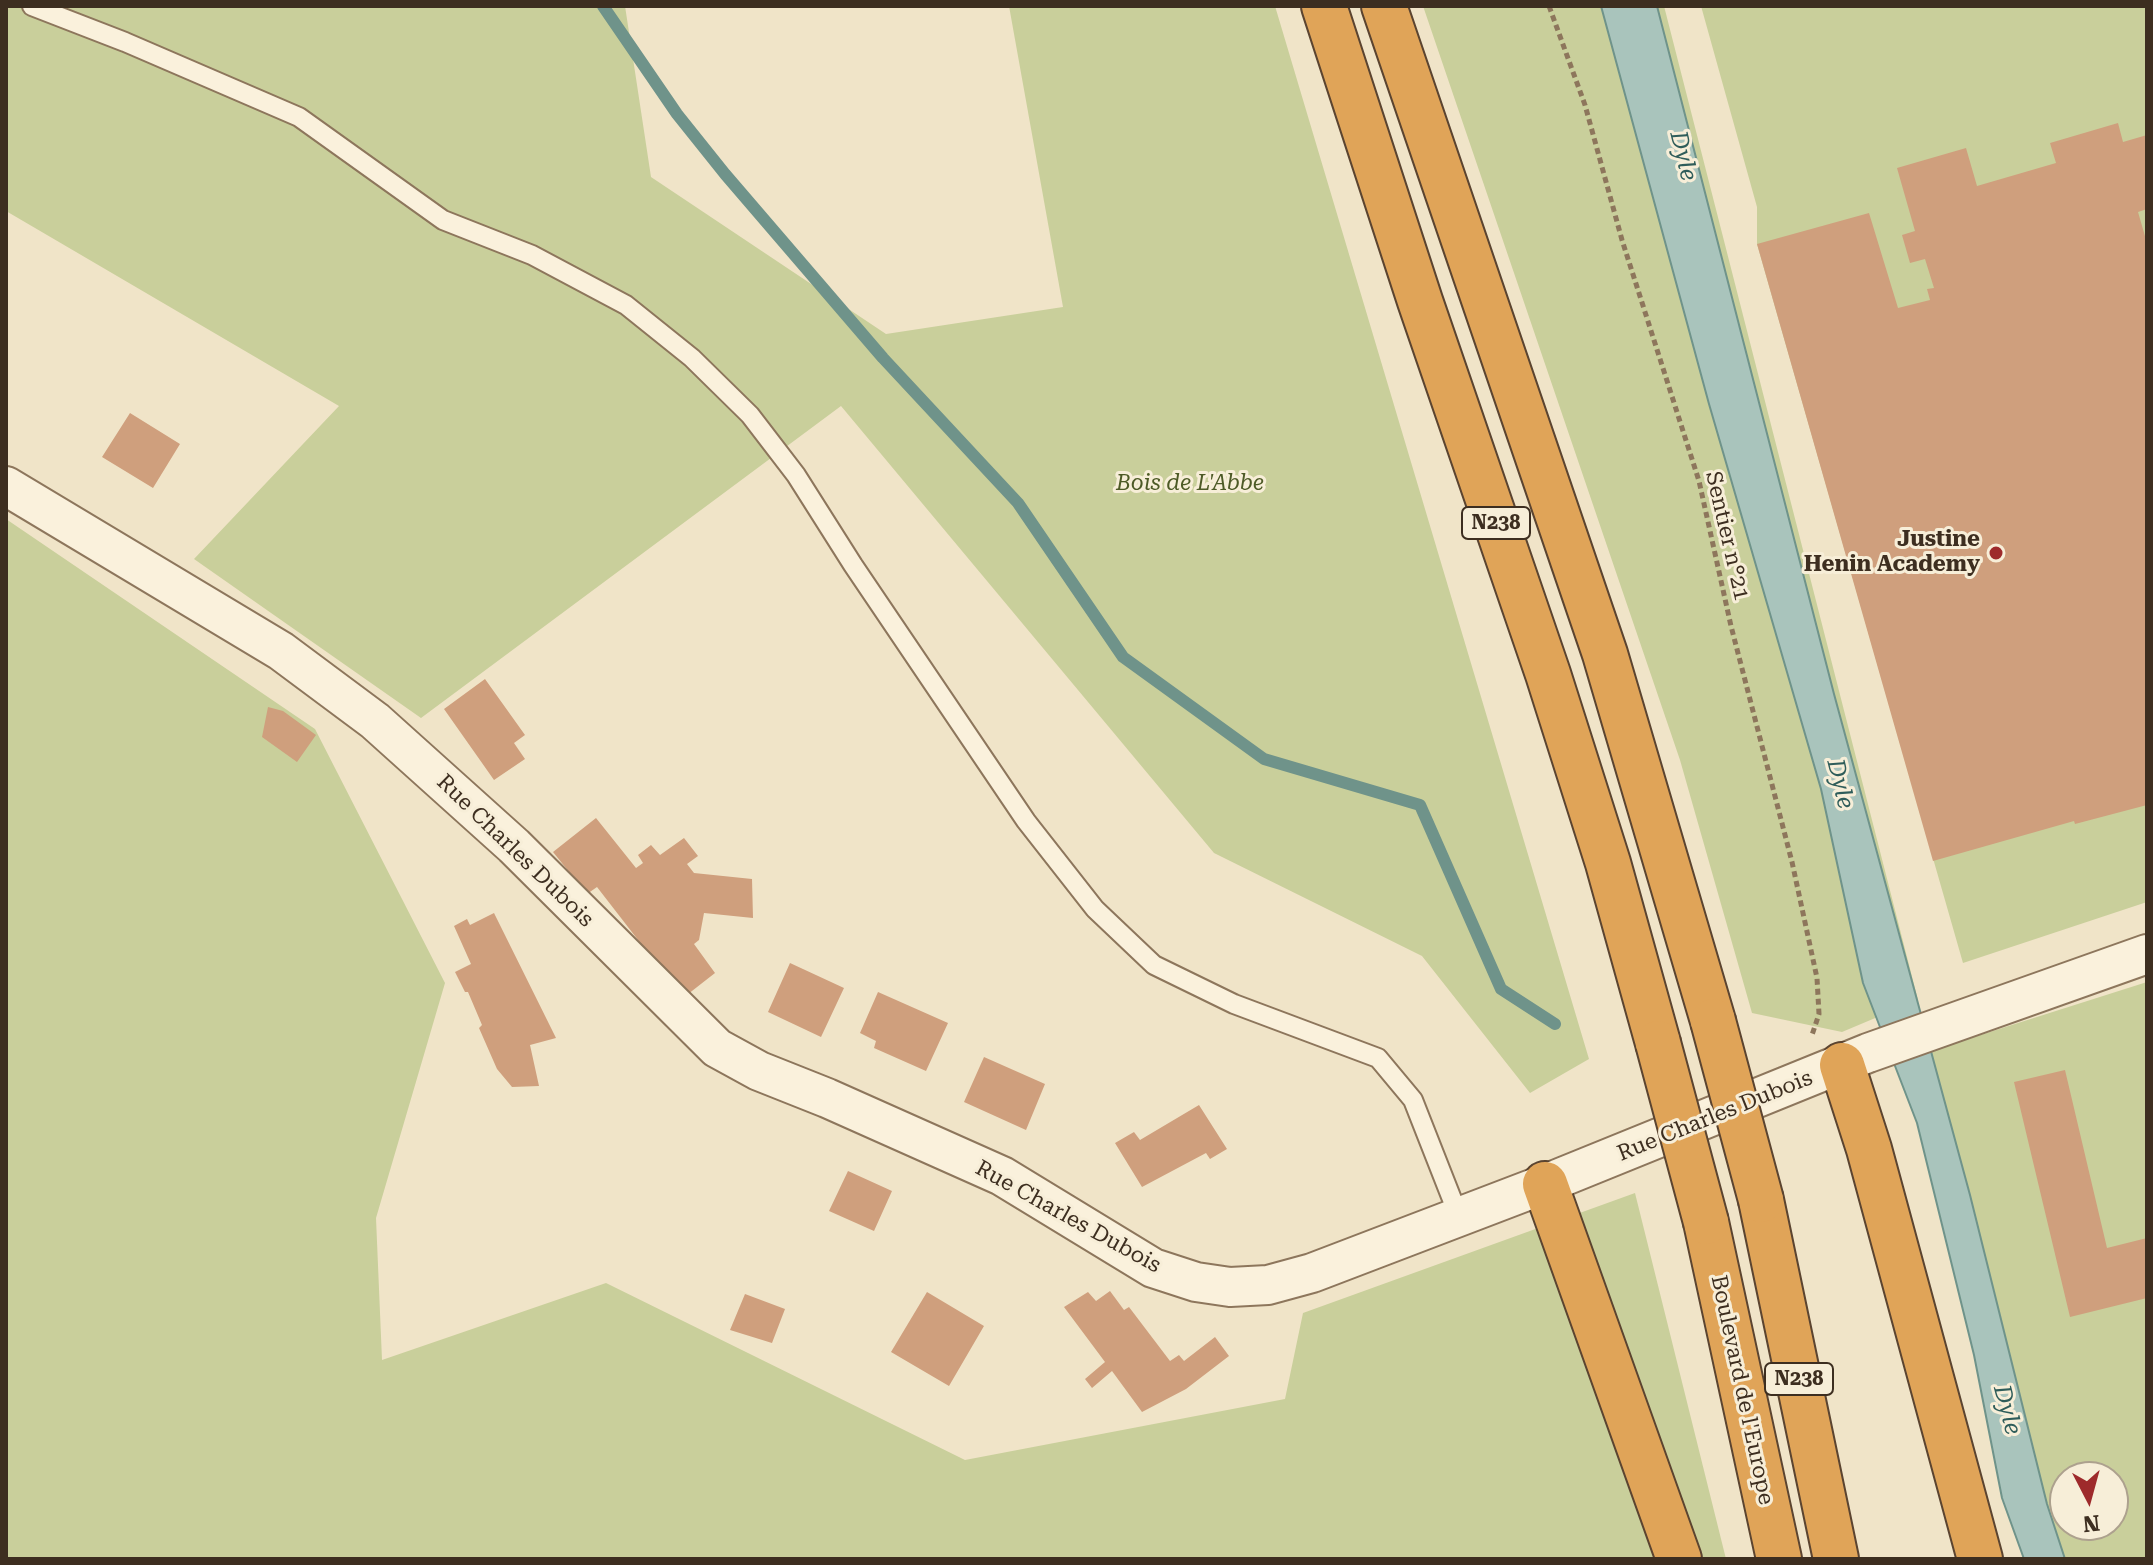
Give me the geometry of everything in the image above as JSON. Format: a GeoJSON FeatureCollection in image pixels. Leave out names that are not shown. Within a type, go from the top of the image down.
{"type":"FeatureCollection","features":[{"type":"Feature","properties":{"kind":"highway","name":"Boulevard de l'Europe"},"geometry":{"type":"LineString","coordinates":[[1324,6],[1425,316],[1548,674],[1608,863],[1706,1222],[1779,1559]]}},
{"type":"Feature","properties":{"kind":"highway","name":"N238"},"geometry":{"type":"LineString","coordinates":[[1384,6],[1605,654],[1713,1021],[1761,1200],[1836,1559]]}},
{"type":"Feature","properties":{"kind":"highway"},"geometry":{"type":"LineString","coordinates":[[1855,1059],[1869,1149],[1980,1559]]}},
{"type":"Feature","properties":{"kind":"highway"},"geometry":{"type":"LineString","coordinates":[[1545,1184],[1679,1559]]}},
{"type":"Feature","properties":{"kind":"street","name":"Rue Charles Dubois"},"geometry":{"type":"LineString","coordinates":[[6,486],[281,651],[375,721],[514,846],[717,1048],[759,1071],[1002,1176],[1153,1268],[1196,1282],[1230,1287],[1268,1285],[1312,1273],[1545,1184],[1855,1059],[2147,954]]}},
{"type":"Feature","properties":{"kind":"lane"},"geometry":{"type":"LineString","coordinates":[[32,6],[125,42],[299,117],[443,220],[532,255],[626,305],[692,358],[750,415],[796,475],[1026,821],[1095,909],[1154,965],[1234,1004],[1378,1058],[1413,1100],[1459,1217]]}},
{"type":"Feature","properties":{"kind":"path","name":"Sentier n°21"},"geometry":{"type":"LineString","coordinates":[[1549,6],[1585,105],[1622,240],[1689,443],[1731,626],[1792,862],[1817,978],[1819,1014],[1803,1053],[1801,1082]]}},
{"type":"Feature","properties":{"kind":"green space","name":"Bois de L'Abbe"},"geometry":{"type":"Polygon","coordinates":[[[6,6],[625,6],[651,177],[886,334],[1063,307],[1009,6],[1275,6],[1589,1059],[1530,1093],[1422,956],[1214,853],[841,406],[421,718],[194,559],[339,406],[6,211],[6,6]]]}},
{"type":"Feature","properties":{"kind":"green space"},"geometry":{"type":"Polygon","coordinates":[[[1423,6],[1664,6],[1918,1000],[1842,1032],[1752,1013],[1680,760],[1423,6]]]}},
{"type":"Feature","properties":{"kind":"green space","name":"Justine Henin Academy"},"geometry":{"type":"Polygon","coordinates":[[[1701,6],[2147,6],[2147,902],[1963,963],[1757,244],[1757,207],[1701,6]]]}},
{"type":"Feature","properties":{"kind":"green space"},"geometry":{"type":"Polygon","coordinates":[[[6,519],[315,729],[445,983],[376,1218],[382,1360],[606,1283],[965,1460],[1285,1399],[1303,1313],[1635,1193],[1726,1559],[6,1559],[6,519]]]}},
{"type":"Feature","properties":{"kind":"green space"},"geometry":{"type":"Polygon","coordinates":[[[2147,982],[2147,1559],[2065,1559],[2059,1541],[2129,1541],[2129,1461],[2049,1461],[2049,1510],[1970,1195],[1930,1051],[2147,982]]]}},
{"type":"Feature","properties":{"kind":"water","name":"Dyle"},"geometry":{"type":"Polygon","coordinates":[[[1601,6],[1657,6],[1834,694],[1970,1195],[2049,1510],[2049,1541],[2059,1541],[2065,1559],[2024,1559],[2002,1498],[1974,1355],[1917,1123],[1863,983],[1821,789],[1709,404],[1601,6]]]}},
{"type":"Feature","properties":{"kind":"building","name":"Justine Henin Academy"},"geometry":{"type":"Polygon","coordinates":[[[2118,123],[2123,142],[2147,135],[2147,209],[2138,212],[2147,243],[2147,805],[2075,824],[2074,821],[1933,861],[1757,244],[1869,213],[1898,308],[1930,300],[1927,289],[1934,288],[1925,259],[1910,263],[1902,235],[1915,231],[1897,168],[1966,148],[1977,186],[2056,163],[2050,143],[2118,123]]]}},
{"type":"Feature","properties":{"kind":"building"},"geometry":{"type":"Polygon","coordinates":[[[130,413],[180,444],[153,488],[102,457],[130,413]]]}},
{"type":"Feature","properties":{"kind":"building"},"geometry":{"type":"Polygon","coordinates":[[[485,679],[525,735],[514,743],[525,759],[494,780],[444,709],[485,679]]]}},
{"type":"Feature","properties":{"kind":"building"},"geometry":{"type":"Polygon","coordinates":[[[268,707],[283,711],[316,735],[297,762],[262,737],[268,707]]]}},
{"type":"Feature","properties":{"kind":"building"},"geometry":{"type":"Polygon","coordinates":[[[596,818],[636,868],[643,863],[638,855],[651,845],[660,855],[684,838],[698,856],[687,864],[694,873],[752,879],[753,918],[704,913],[699,940],[694,944],[715,973],[683,998],[597,887],[587,894],[553,852],[596,818]]]}},
{"type":"Feature","properties":{"kind":"building"},"geometry":{"type":"Polygon","coordinates":[[[494,913],[556,1038],[530,1045],[539,1086],[512,1087],[497,1069],[468,992],[465,992],[455,972],[471,964],[454,926],[467,919],[470,925],[494,913]]]}},
{"type":"Feature","properties":{"kind":"building"},"geometry":{"type":"Polygon","coordinates":[[[790,963],[844,988],[821,1037],[768,1012],[790,963]]]}},
{"type":"Feature","properties":{"kind":"building"},"geometry":{"type":"Polygon","coordinates":[[[878,992],[948,1023],[926,1071],[874,1048],[876,1041],[860,1033],[878,992]]]}},
{"type":"Feature","properties":{"kind":"building"},"geometry":{"type":"Polygon","coordinates":[[[984,1057],[1045,1084],[1026,1130],[964,1102],[984,1057]]]}},
{"type":"Feature","properties":{"kind":"building"},"geometry":{"type":"Polygon","coordinates":[[[2065,1070],[2107,1248],[2147,1238],[2147,1298],[2070,1317],[2014,1082],[2065,1070]]]}},
{"type":"Feature","properties":{"kind":"building"},"geometry":{"type":"Polygon","coordinates":[[[1199,1105],[1227,1149],[1210,1159],[1206,1153],[1142,1187],[1115,1143],[1134,1132],[1140,1140],[1199,1105]]]}},
{"type":"Feature","properties":{"kind":"building"},"geometry":{"type":"Polygon","coordinates":[[[848,1171],[892,1191],[874,1231],[829,1211],[848,1171]]]}},
{"type":"Feature","properties":{"kind":"building"},"geometry":{"type":"Polygon","coordinates":[[[1110,1291],[1124,1310],[1129,1307],[1170,1361],[1179,1355],[1184,1361],[1215,1337],[1229,1356],[1186,1389],[1142,1412],[1112,1371],[1092,1388],[1085,1379],[1105,1362],[1064,1307],[1088,1292],[1096,1301],[1110,1291]]]}},
{"type":"Feature","properties":{"kind":"building"},"geometry":{"type":"Polygon","coordinates":[[[927,1292],[984,1326],[949,1386],[891,1352],[927,1292]]]}},
{"type":"Feature","properties":{"kind":"building"},"geometry":{"type":"Polygon","coordinates":[[[745,1294],[785,1309],[772,1343],[730,1330],[745,1294]]]}},
{"type":"Feature","properties":{"kind":"waterway"},"geometry":{"type":"LineString","coordinates":[[603,6],[677,114],[725,174],[883,358],[1018,503],[1123,657],[1264,759],[1420,805],[1501,989],[1555,1024]]}},
{"type":"Feature","properties":{"kind":"place","name":"Justine Henin Academy"},"geometry":{"type":"Point","coordinates":[1996,553]}}]}
